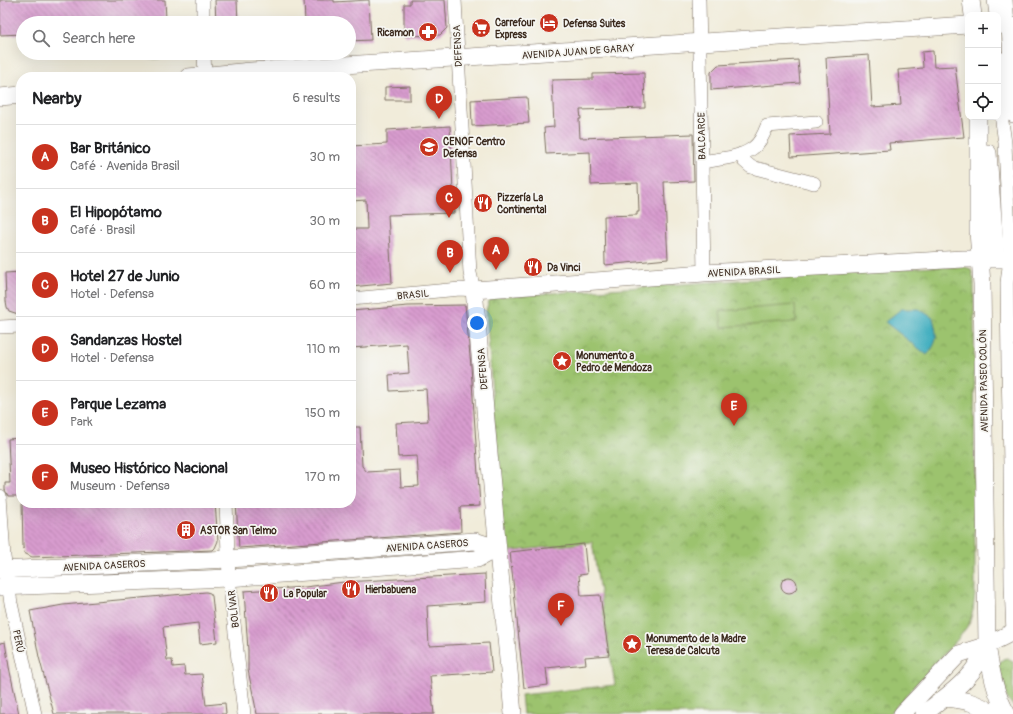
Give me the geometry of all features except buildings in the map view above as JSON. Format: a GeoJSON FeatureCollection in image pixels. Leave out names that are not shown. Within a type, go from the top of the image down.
{"type":"FeatureCollection","features":[{"type":"Feature","properties":{"kind":"main road"},"geometry":{"type":"LineString","coordinates":[[971,0],[973,12]]}},
{"type":"Feature","properties":{"kind":"main road","name":"AVENIDA JUAN DE GARAY"},"geometry":{"type":"LineString","coordinates":[[265,72],[965,25]]}},
{"type":"Feature","properties":{"kind":"main road"},"geometry":{"type":"LineString","coordinates":[[0,97],[16,95]]}},
{"type":"Feature","properties":{"kind":"main road","name":"AVENIDA PASEO COLÓN"},"geometry":{"type":"LineString","coordinates":[[978,120],[978,202],[1001,259],[982,300],[986,646]]}},
{"type":"Feature","properties":{"kind":"main road"},"geometry":{"type":"LineString","coordinates":[[983,120],[1001,259]]}},
{"type":"Feature","properties":{"kind":"main road","name":"AVENIDA BRASIL"},"geometry":{"type":"LineString","coordinates":[[474,290],[704,273],[1001,259]]}},
{"type":"Feature","properties":{"kind":"main road","name":"DEFENSA"},"geometry":{"type":"LineString","coordinates":[[474,290],[513,714]]}},
{"type":"Feature","properties":{"kind":"main road","name":"AVENIDA CASEROS"},"geometry":{"type":"LineString","coordinates":[[3,578],[229,559],[475,541],[497,548]]}},
{"type":"Feature","properties":{"kind":"main road","name":"AVENIDA CASEROS"},"geometry":{"type":"LineString","coordinates":[[3,578],[229,578],[477,559],[497,548]]}},
{"type":"Feature","properties":{"kind":"main road"},"geometry":{"type":"LineString","coordinates":[[902,714],[959,654],[986,646],[1013,632]]}},
{"type":"Feature","properties":{"kind":"main road"},"geometry":{"type":"LineString","coordinates":[[924,714],[968,678],[982,659],[986,646]]}},
{"type":"Feature","properties":{"kind":"main road"},"geometry":{"type":"LineString","coordinates":[[986,646],[996,693],[1007,714]]}},
{"type":"Feature","properties":{"kind":"main road"},"geometry":{"type":"LineString","coordinates":[[945,698],[969,701],[983,707],[993,714]]}},
{"type":"Feature","properties":{"kind":"street"},"geometry":{"type":"LineString","coordinates":[[202,0],[203,16]]}},
{"type":"Feature","properties":{"kind":"street","name":"DEFENSA"},"geometry":{"type":"LineString","coordinates":[[455,0],[470,273],[474,290]]}},
{"type":"Feature","properties":{"kind":"street","name":"BALCARCE"},"geometry":{"type":"LineString","coordinates":[[699,0],[704,273]]}},
{"type":"Feature","properties":{"kind":"street"},"geometry":{"type":"LineString","coordinates":[[994,0],[1004,23]]}},
{"type":"Feature","properties":{"kind":"street"},"geometry":{"type":"LineString","coordinates":[[1006,0],[1004,23],[1013,116]]}},
{"type":"Feature","properties":{"kind":"street"},"geometry":{"type":"LineString","coordinates":[[204,60],[205,72]]}},
{"type":"Feature","properties":{"kind":"street"},"geometry":{"type":"LineString","coordinates":[[999,84],[1001,259],[1007,283],[1013,632]]}},
{"type":"Feature","properties":{"kind":"street"},"geometry":{"type":"LineString","coordinates":[[702,162],[741,154],[754,147],[762,138],[767,126],[816,122]]}},
{"type":"Feature","properties":{"kind":"street"},"geometry":{"type":"LineString","coordinates":[[741,154],[744,161],[751,167],[814,183]]}},
{"type":"Feature","properties":{"kind":"street","name":"BRASIL"},"geometry":{"type":"LineString","coordinates":[[356,299],[474,290]]}},
{"type":"Feature","properties":{"kind":"street"},"geometry":{"type":"LineString","coordinates":[[0,327],[16,326]]}},
{"type":"Feature","properties":{"kind":"street","name":"PERÚ"},"geometry":{"type":"LineString","coordinates":[[0,496],[4,556],[3,578],[35,714]]}},
{"type":"Feature","properties":{"kind":"street","name":"BOLÍVAR"},"geometry":{"type":"LineString","coordinates":[[226,508],[229,578],[244,714]]}},
{"type":"Feature","properties":{"kind":"green space"},"geometry":{"type":"Polygon","coordinates":[[[931,267],[965,267],[971,269],[974,280],[975,594],[969,624],[958,639],[889,714],[523,714],[521,695],[615,685],[592,542],[504,552],[486,310],[489,301],[494,297],[931,267]]]}},
{"type":"Feature","properties":{"kind":"green space"},"geometry":{"type":"Polygon","coordinates":[[[795,305],[796,322],[722,327],[720,311],[795,305]]]}},
{"type":"Feature","properties":{"kind":"green space"},"geometry":{"type":"Polygon","coordinates":[[[1007,658],[1013,661],[1013,706],[1007,698],[998,667],[999,663],[1003,659],[1007,658]]]}},
{"type":"Feature","properties":{"kind":"water"},"geometry":{"type":"Polygon","coordinates":[[[901,309],[919,309],[933,318],[936,338],[934,346],[927,355],[885,322],[901,309]]]}},
{"type":"Feature","properties":{"kind":"place","name":"Defensa Suites"},"geometry":{"type":"Point","coordinates":[549,23]}},
{"type":"Feature","properties":{"kind":"place","name":"Carrefour Express"},"geometry":{"type":"Point","coordinates":[481,28]}},
{"type":"Feature","properties":{"kind":"place","name":"Ricamon"},"geometry":{"type":"Point","coordinates":[428,32]}},
{"type":"Feature","properties":{"kind":"place","name":"Sandanzas Hostel"},"geometry":{"type":"Point","coordinates":[439,119]}},
{"type":"Feature","properties":{"kind":"place","name":"CENOF Centro Defensa"},"geometry":{"type":"Point","coordinates":[429,147]}},
{"type":"Feature","properties":{"kind":"place","name":"Pizzería La Continental"},"geometry":{"type":"Point","coordinates":[483,203]}},
{"type":"Feature","properties":{"kind":"place","name":"Hotel 27 de Junio"},"geometry":{"type":"Point","coordinates":[449,218]}},
{"type":"Feature","properties":{"kind":"place","name":"Da Vinci"},"geometry":{"type":"Point","coordinates":[533,267]}},
{"type":"Feature","properties":{"kind":"place","name":"Bar Británico"},"geometry":{"type":"Point","coordinates":[496,270]}},
{"type":"Feature","properties":{"kind":"place","name":"El Hipopótamo"},"geometry":{"type":"Point","coordinates":[450,273]}},
{"type":"Feature","properties":{"kind":"place","name":"Monumento a Pedro de Mendoza"},"geometry":{"type":"Point","coordinates":[562,361]}},
{"type":"Feature","properties":{"kind":"place","name":"Parque Lezama"},"geometry":{"type":"Point","coordinates":[734,426]}},
{"type":"Feature","properties":{"kind":"place","name":"ASTOR San Telmo"},"geometry":{"type":"Point","coordinates":[186,530]}},
{"type":"Feature","properties":{"kind":"place","name":"Hierbabuena"},"geometry":{"type":"Point","coordinates":[351,589]}},
{"type":"Feature","properties":{"kind":"place","name":"La Popular"},"geometry":{"type":"Point","coordinates":[269,593]}},
{"type":"Feature","properties":{"kind":"place","name":"Museo Histórico Nacional"},"geometry":{"type":"Point","coordinates":[561,626]}},
{"type":"Feature","properties":{"kind":"place","name":"Monumento de la Madre Teresa de Calcuta"},"geometry":{"type":"Point","coordinates":[632,644]}}]}
